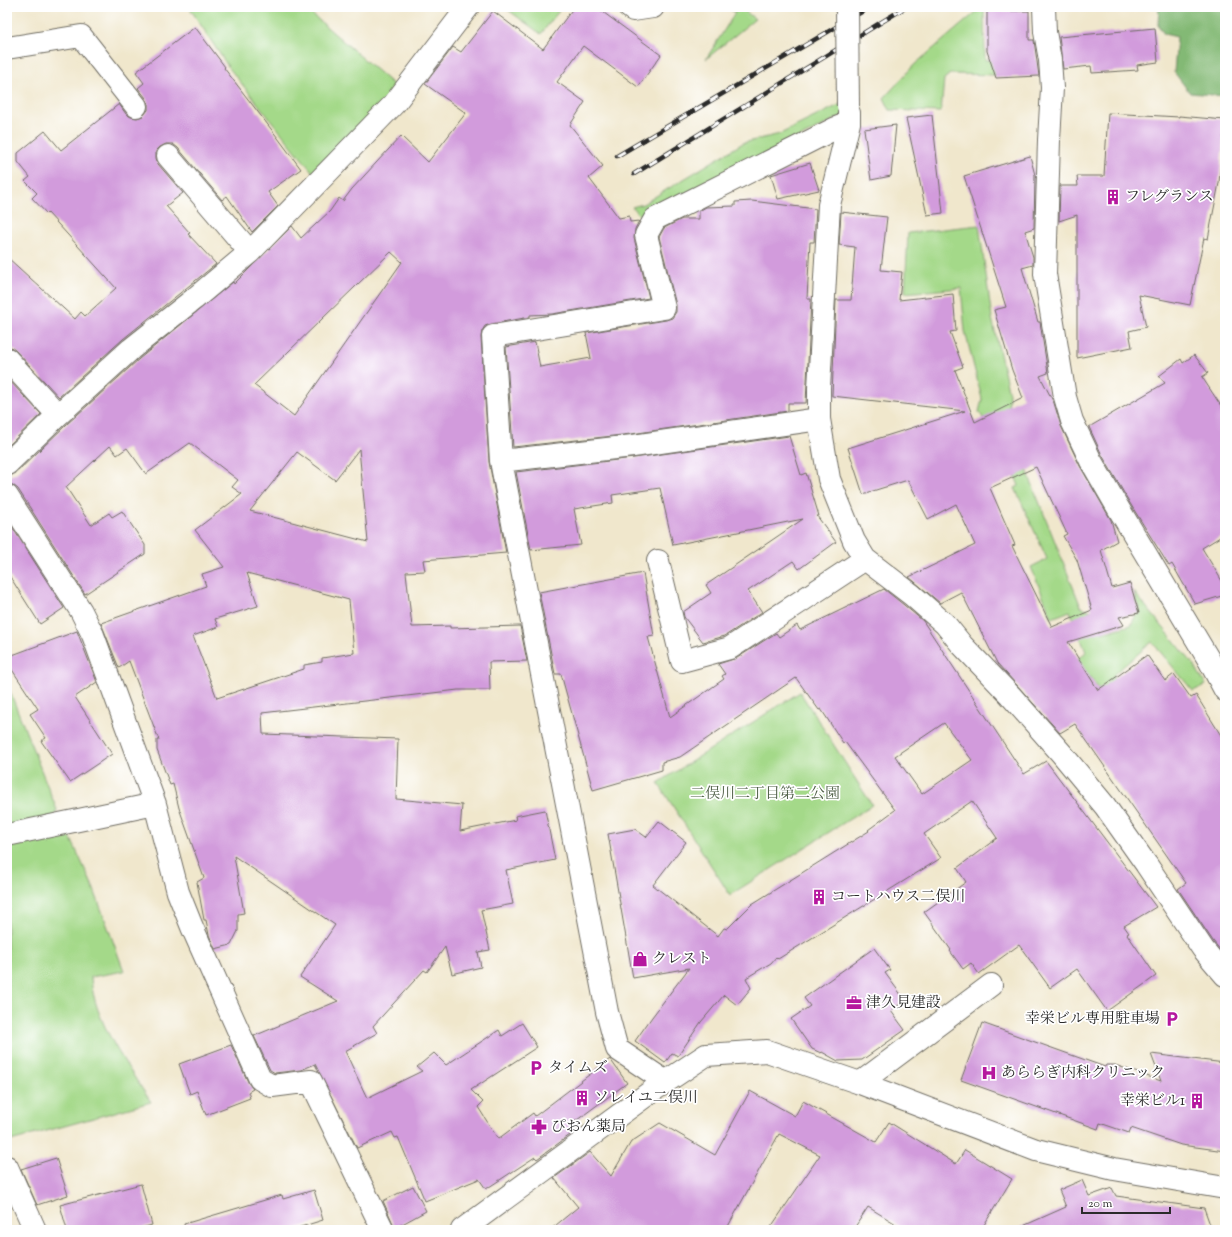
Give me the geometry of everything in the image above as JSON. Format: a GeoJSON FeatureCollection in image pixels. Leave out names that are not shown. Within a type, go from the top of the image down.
{"type":"FeatureCollection","features":[{"type":"Feature","properties":{"kind":"street"},"geometry":{"type":"LineString","coordinates":[[7,464],[58,415],[131,349],[250,252],[394,104],[468,7]]}},
{"type":"Feature","properties":{"kind":"street"},"geometry":{"type":"LineString","coordinates":[[629,7],[632,10],[653,7]]}},
{"type":"Feature","properties":{"kind":"street"},"geometry":{"type":"LineString","coordinates":[[847,7],[849,114],[829,206],[819,388],[820,419],[829,479],[854,541],[865,559],[912,595],[945,624],[962,646],[1010,695],[1062,754],[1105,806],[1203,949],[1225,975]]}},
{"type":"Feature","properties":{"kind":"street"},"geometry":{"type":"LineString","coordinates":[[1044,7],[1044,32],[1050,60],[1052,88],[1045,274],[1065,397],[1072,421],[1091,461],[1225,690]]}},
{"type":"Feature","properties":{"kind":"street"},"geometry":{"type":"LineString","coordinates":[[7,48],[81,36],[136,106]]}},
{"type":"Feature","properties":{"kind":"street"},"geometry":{"type":"LineString","coordinates":[[666,1082],[617,1049],[609,1019],[501,461],[493,336],[664,308],[646,235],[654,219],[834,129],[849,114]]}},
{"type":"Feature","properties":{"kind":"street"},"geometry":{"type":"LineString","coordinates":[[168,156],[250,252]]}},
{"type":"Feature","properties":{"kind":"street"},"geometry":{"type":"LineString","coordinates":[[7,359],[58,415]]}},
{"type":"Feature","properties":{"kind":"street"},"geometry":{"type":"LineString","coordinates":[[501,461],[633,446],[820,419]]}},
{"type":"Feature","properties":{"kind":"street"},"geometry":{"type":"LineString","coordinates":[[7,496],[81,611],[93,635],[155,804],[178,892],[192,927],[260,1079],[272,1086],[311,1081],[383,1230]]}},
{"type":"Feature","properties":{"kind":"street"},"geometry":{"type":"LineString","coordinates":[[658,561],[682,662],[730,648],[865,559]]}},
{"type":"Feature","properties":{"kind":"street"},"geometry":{"type":"LineString","coordinates":[[7,835],[155,804]]}},
{"type":"Feature","properties":{"kind":"street"},"geometry":{"type":"LineString","coordinates":[[860,1082],[992,985]]}},
{"type":"Feature","properties":{"kind":"street"},"geometry":{"type":"LineString","coordinates":[[462,1230],[666,1082],[706,1055],[767,1052],[860,1082],[1036,1150],[1114,1169],[1225,1188]]}},
{"type":"Feature","properties":{"kind":"street"},"geometry":{"type":"LineString","coordinates":[[7,1167],[35,1230]]}},
{"type":"Feature","properties":{"kind":"green space"},"geometry":{"type":"Polygon","coordinates":[[[189,7],[307,7],[313,15],[397,88],[315,175],[229,68],[189,7]]]}},
{"type":"Feature","properties":{"kind":"green space"},"geometry":{"type":"Polygon","coordinates":[[[504,7],[562,7],[541,34],[504,7]]]}},
{"type":"Feature","properties":{"kind":"green space"},"geometry":{"type":"Polygon","coordinates":[[[727,7],[750,7],[746,12],[755,19],[706,59],[735,13],[727,7]]]}},
{"type":"Feature","properties":{"kind":"green space"},"geometry":{"type":"Polygon","coordinates":[[[982,7],[990,7],[984,11],[985,60],[998,60],[997,75],[950,74],[944,79],[941,112],[890,110],[884,98],[914,65],[982,7]]]}},
{"type":"Feature","properties":{"kind":"green space"},"geometry":{"type":"Polygon","coordinates":[[[1159,7],[1225,7],[1225,96],[1190,93],[1174,72],[1177,37],[1164,34],[1158,25],[1159,7]]]}},
{"type":"Feature","properties":{"kind":"green space"},"geometry":{"type":"Polygon","coordinates":[[[843,103],[843,115],[748,165],[639,215],[632,207],[643,204],[743,143],[780,134],[843,103]]]}},
{"type":"Feature","properties":{"kind":"green space"},"geometry":{"type":"Polygon","coordinates":[[[979,225],[992,318],[1009,394],[1008,413],[1032,484],[1081,607],[1095,612],[1102,633],[1131,625],[1136,615],[1140,614],[1134,592],[1194,665],[1206,685],[1193,691],[1152,642],[1113,675],[1123,697],[1104,698],[1091,677],[1079,684],[1069,666],[1086,652],[1070,611],[1052,618],[1031,567],[1047,559],[1015,488],[1019,486],[997,430],[985,421],[979,412],[982,399],[965,331],[961,288],[905,293],[908,233],[979,225]]]}},
{"type":"Feature","properties":{"kind":"green space"},"geometry":{"type":"Polygon","coordinates":[[[7,684],[57,810],[51,823],[7,832],[7,684]]]}},
{"type":"Feature","properties":{"kind":"green space","name":"二俣川二丁目第二公園"},"geometry":{"type":"Polygon","coordinates":[[[800,692],[872,805],[730,895],[658,783],[800,692]]]}},
{"type":"Feature","properties":{"kind":"green space"},"geometry":{"type":"Polygon","coordinates":[[[67,830],[93,887],[124,971],[91,977],[93,993],[98,1010],[122,1058],[151,1102],[7,1142],[7,843],[67,830]]]}},
{"type":"Feature","properties":{"kind":"building"},"geometry":{"type":"Polygon","coordinates":[[[574,7],[596,7],[661,55],[638,87],[583,46],[557,82],[585,102],[570,125],[603,166],[589,178],[619,218],[629,216],[630,222],[639,221],[635,229],[634,238],[649,298],[552,314],[530,315],[530,317],[485,326],[481,337],[489,462],[506,553],[423,560],[425,571],[406,572],[412,627],[450,626],[450,628],[520,626],[527,661],[489,662],[490,690],[458,690],[262,713],[263,734],[398,739],[396,799],[462,805],[460,831],[516,820],[515,816],[545,810],[555,860],[506,870],[513,904],[481,910],[490,950],[478,952],[481,967],[452,974],[445,947],[427,972],[424,970],[373,1026],[377,1033],[345,1051],[367,1098],[422,1071],[417,1067],[434,1053],[446,1065],[499,1030],[502,1036],[522,1023],[537,1047],[471,1090],[483,1102],[478,1107],[498,1139],[533,1113],[535,1116],[610,1059],[627,1083],[569,1126],[574,1132],[537,1159],[535,1157],[486,1189],[479,1179],[425,1201],[398,1137],[395,1138],[392,1132],[357,1148],[315,1064],[301,1070],[275,1073],[270,1070],[254,1036],[338,1001],[300,977],[335,925],[234,856],[244,913],[238,914],[238,931],[231,945],[215,949],[209,935],[206,920],[204,920],[197,882],[204,878],[179,808],[173,784],[170,785],[157,750],[157,740],[159,740],[129,661],[119,668],[101,623],[206,586],[202,574],[224,567],[195,530],[242,494],[232,487],[238,480],[190,443],[146,474],[127,448],[117,455],[110,446],[66,487],[91,525],[109,513],[112,517],[122,511],[145,545],[145,554],[85,594],[18,489],[13,485],[7,484],[7,476],[16,473],[67,424],[139,359],[233,282],[234,284],[292,226],[301,238],[330,211],[339,198],[343,201],[352,189],[401,136],[428,162],[466,113],[425,84],[453,47],[461,52],[493,11],[543,49],[574,7]],[[391,252],[254,385],[294,416],[402,262],[391,252]],[[359,449],[335,480],[297,452],[250,511],[368,542],[359,449]],[[247,573],[258,606],[215,619],[218,627],[193,636],[217,698],[304,669],[304,665],[322,662],[322,658],[354,653],[349,600],[247,573]]]}},
{"type":"Feature","properties":{"kind":"building"},"geometry":{"type":"Polygon","coordinates":[[[987,11],[1029,11],[1029,40],[1034,40],[1039,76],[996,78],[987,51],[987,11]]]}},
{"type":"Feature","properties":{"kind":"building"},"geometry":{"type":"Polygon","coordinates":[[[195,27],[225,67],[224,68],[301,169],[268,192],[278,206],[252,232],[227,196],[222,200],[178,148],[173,144],[166,144],[160,147],[156,151],[158,164],[183,193],[166,206],[190,233],[188,234],[216,264],[123,339],[59,397],[16,351],[11,347],[7,347],[7,257],[75,319],[81,312],[85,316],[116,288],[48,213],[47,214],[32,198],[37,193],[25,181],[30,177],[18,162],[18,153],[45,131],[61,150],[119,104],[126,114],[131,117],[137,118],[143,116],[148,110],[148,104],[146,98],[138,88],[144,83],[136,72],[195,27]]]}},
{"type":"Feature","properties":{"kind":"building"},"geometry":{"type":"Polygon","coordinates":[[[1155,28],[1158,62],[1137,65],[1138,70],[1092,73],[1091,66],[1063,69],[1059,37],[1155,28]]]}},
{"type":"Feature","properties":{"kind":"building"},"geometry":{"type":"Polygon","coordinates":[[[1108,113],[1179,116],[1225,120],[1219,183],[1208,239],[1204,238],[1190,305],[1139,295],[1146,327],[1129,331],[1132,347],[1077,358],[1077,215],[1059,221],[1060,186],[1078,186],[1077,176],[1104,176],[1108,113]]]}},
{"type":"Feature","properties":{"kind":"building"},"geometry":{"type":"Polygon","coordinates":[[[932,115],[943,213],[927,215],[906,118],[932,115]]]}},
{"type":"Feature","properties":{"kind":"building"},"geometry":{"type":"Polygon","coordinates":[[[896,125],[891,176],[871,180],[864,129],[896,125]]]}},
{"type":"Feature","properties":{"kind":"building"},"geometry":{"type":"Polygon","coordinates":[[[1030,156],[1035,175],[1034,228],[1025,231],[1033,257],[1033,265],[1022,268],[1038,322],[1040,322],[1048,373],[1040,376],[1054,403],[1061,426],[1080,466],[1111,520],[1117,541],[1101,550],[1112,588],[1130,583],[1139,613],[1119,617],[1124,625],[1068,642],[1098,690],[1147,655],[1165,681],[1174,674],[1191,698],[1196,695],[1225,742],[1225,956],[1213,941],[1178,889],[1186,883],[1075,724],[1060,733],[997,663],[961,592],[940,603],[909,577],[975,545],[956,504],[928,519],[908,480],[863,494],[848,448],[965,411],[832,396],[836,300],[851,300],[855,247],[839,245],[841,212],[887,217],[881,270],[902,272],[899,300],[953,294],[956,331],[950,332],[963,367],[955,370],[975,422],[1023,398],[1012,370],[994,310],[1006,307],[964,176],[1030,156]],[[1036,467],[990,488],[1015,545],[1012,546],[1052,627],[1092,610],[1077,560],[1063,536],[1067,534],[1036,467]]]}},
{"type":"Feature","properties":{"kind":"building"},"geometry":{"type":"Polygon","coordinates":[[[810,163],[819,190],[778,199],[771,175],[810,163]]]}},
{"type":"Feature","properties":{"kind":"building"},"geometry":{"type":"Polygon","coordinates":[[[752,201],[816,209],[814,242],[810,242],[807,299],[811,299],[806,403],[788,403],[788,411],[631,434],[513,447],[506,347],[535,342],[540,367],[591,358],[586,333],[672,318],[676,312],[676,305],[659,237],[664,228],[682,219],[699,219],[699,211],[706,207],[735,206],[735,202],[752,201]]]}},
{"type":"Feature","properties":{"kind":"building"},"geometry":{"type":"Polygon","coordinates":[[[1194,355],[1208,373],[1202,377],[1225,412],[1225,534],[1202,548],[1225,586],[1225,595],[1195,604],[1172,564],[1169,566],[1131,505],[1102,455],[1089,427],[1165,383],[1159,376],[1181,359],[1183,363],[1194,355]]]}},
{"type":"Feature","properties":{"kind":"building"},"geometry":{"type":"Polygon","coordinates":[[[7,378],[41,414],[7,447],[7,378]]]}},
{"type":"Feature","properties":{"kind":"building"},"geometry":{"type":"Polygon","coordinates":[[[789,436],[801,475],[806,473],[819,516],[817,516],[836,542],[799,569],[793,561],[748,591],[762,612],[725,636],[703,642],[684,617],[683,612],[711,593],[706,585],[803,519],[673,545],[660,488],[612,495],[613,503],[574,509],[581,545],[531,550],[516,472],[634,458],[789,436]]]}},
{"type":"Feature","properties":{"kind":"building"},"geometry":{"type":"Polygon","coordinates":[[[7,519],[64,608],[40,624],[7,572],[7,519]]]}},
{"type":"Feature","properties":{"kind":"building"},"geometry":{"type":"Polygon","coordinates":[[[643,573],[654,636],[648,637],[670,717],[724,679],[722,676],[725,674],[718,664],[737,658],[776,633],[779,637],[797,625],[800,630],[884,589],[923,621],[1024,774],[1046,761],[1156,907],[1124,926],[1129,933],[1127,934],[1156,976],[1107,1011],[1077,969],[1050,988],[1019,945],[979,974],[971,963],[963,969],[924,912],[966,882],[957,868],[997,838],[972,801],[924,834],[941,858],[778,959],[776,957],[771,963],[746,978],[751,988],[737,1005],[724,995],[701,1022],[678,1056],[672,1053],[665,1063],[635,1041],[689,968],[633,978],[608,834],[635,829],[646,837],[659,821],[686,842],[653,885],[718,936],[724,928],[727,929],[752,904],[869,831],[868,830],[895,810],[845,742],[843,743],[821,709],[819,710],[796,678],[680,757],[662,762],[662,770],[593,790],[561,674],[555,674],[539,592],[643,573]],[[944,723],[895,756],[922,794],[972,760],[944,723]]]}},
{"type":"Feature","properties":{"kind":"building"},"geometry":{"type":"Polygon","coordinates":[[[77,631],[97,682],[75,697],[112,754],[70,782],[41,741],[46,738],[30,714],[38,709],[7,662],[7,657],[77,631]]]}},
{"type":"Feature","properties":{"kind":"building","name":"津久見建設"},"geometry":{"type":"Polygon","coordinates":[[[874,948],[890,970],[885,973],[905,1000],[891,1011],[905,1030],[862,1060],[838,1061],[822,1052],[821,1053],[812,1049],[791,1019],[810,1006],[804,998],[874,948]]]}},
{"type":"Feature","properties":{"kind":"building"},"geometry":{"type":"Polygon","coordinates":[[[982,1023],[1105,1067],[1106,1065],[1115,1065],[1161,1081],[1151,1054],[1225,1063],[1225,1151],[1181,1145],[1131,1128],[1129,1133],[1100,1123],[1098,1129],[961,1080],[982,1023]]]}},
{"type":"Feature","properties":{"kind":"building"},"geometry":{"type":"Polygon","coordinates":[[[231,1045],[249,1084],[253,1089],[248,1092],[250,1098],[206,1115],[197,1091],[190,1094],[179,1064],[231,1045]]]}},
{"type":"Feature","properties":{"kind":"building"},"geometry":{"type":"Polygon","coordinates":[[[750,1091],[795,1116],[803,1101],[876,1142],[889,1122],[956,1164],[965,1150],[1012,1179],[981,1230],[906,1230],[868,1207],[853,1230],[769,1230],[820,1155],[779,1134],[726,1230],[550,1230],[578,1207],[554,1178],[590,1152],[611,1176],[631,1142],[660,1123],[715,1155],[750,1091]]]}},
{"type":"Feature","properties":{"kind":"building"},"geometry":{"type":"Polygon","coordinates":[[[56,1158],[68,1195],[37,1205],[21,1169],[56,1158]]]}},
{"type":"Feature","properties":{"kind":"building"},"geometry":{"type":"Polygon","coordinates":[[[1082,1180],[1089,1196],[1112,1188],[1116,1196],[1204,1208],[1212,1230],[1014,1230],[1066,1207],[1059,1190],[1082,1180]]]}},
{"type":"Feature","properties":{"kind":"building"},"geometry":{"type":"Polygon","coordinates":[[[141,1184],[152,1225],[134,1230],[67,1230],[60,1205],[141,1184]]]}},
{"type":"Feature","properties":{"kind":"building"},"geometry":{"type":"Polygon","coordinates":[[[413,1186],[426,1211],[395,1228],[383,1201],[413,1186]]]}},
{"type":"Feature","properties":{"kind":"building"},"geometry":{"type":"Polygon","coordinates":[[[314,1190],[323,1220],[291,1230],[185,1230],[184,1224],[282,1195],[283,1199],[314,1190]]]}},
{"type":"Feature","properties":{"kind":"railway"},"geometry":{"type":"LineString","coordinates":[[617,156],[870,7]]}},
{"type":"Feature","properties":{"kind":"railway"},"geometry":{"type":"LineString","coordinates":[[634,174],[906,7]]}},
{"type":"Feature","properties":{"kind":"place","name":"フレグランス"},"geometry":{"type":"Point","coordinates":[1113,197]}},
{"type":"Feature","properties":{"kind":"place","name":"コートハウス二俣川"},"geometry":{"type":"Point","coordinates":[819,897]}},
{"type":"Feature","properties":{"kind":"place","name":"クレスト"},"geometry":{"type":"Point","coordinates":[640,959]}},
{"type":"Feature","properties":{"kind":"place","name":"津久見建設"},"geometry":{"type":"Point","coordinates":[854,1003]}},
{"type":"Feature","properties":{"kind":"place","name":"幸栄ビル専用駐車場"},"geometry":{"type":"Point","coordinates":[1172,1019]}},
{"type":"Feature","properties":{"kind":"place","name":"タイムズ"},"geometry":{"type":"Point","coordinates":[536,1068]}},
{"type":"Feature","properties":{"kind":"place","name":"あららぎ内科クリニック"},"geometry":{"type":"Point","coordinates":[989,1073]}},
{"type":"Feature","properties":{"kind":"place","name":"ソレイユ二俣川"},"geometry":{"type":"Point","coordinates":[582,1098]}},
{"type":"Feature","properties":{"kind":"place","name":"幸栄ビル1"},"geometry":{"type":"Point","coordinates":[1197,1101]}},
{"type":"Feature","properties":{"kind":"place","name":"ぴおん薬局"},"geometry":{"type":"Point","coordinates":[539,1127]}}]}
